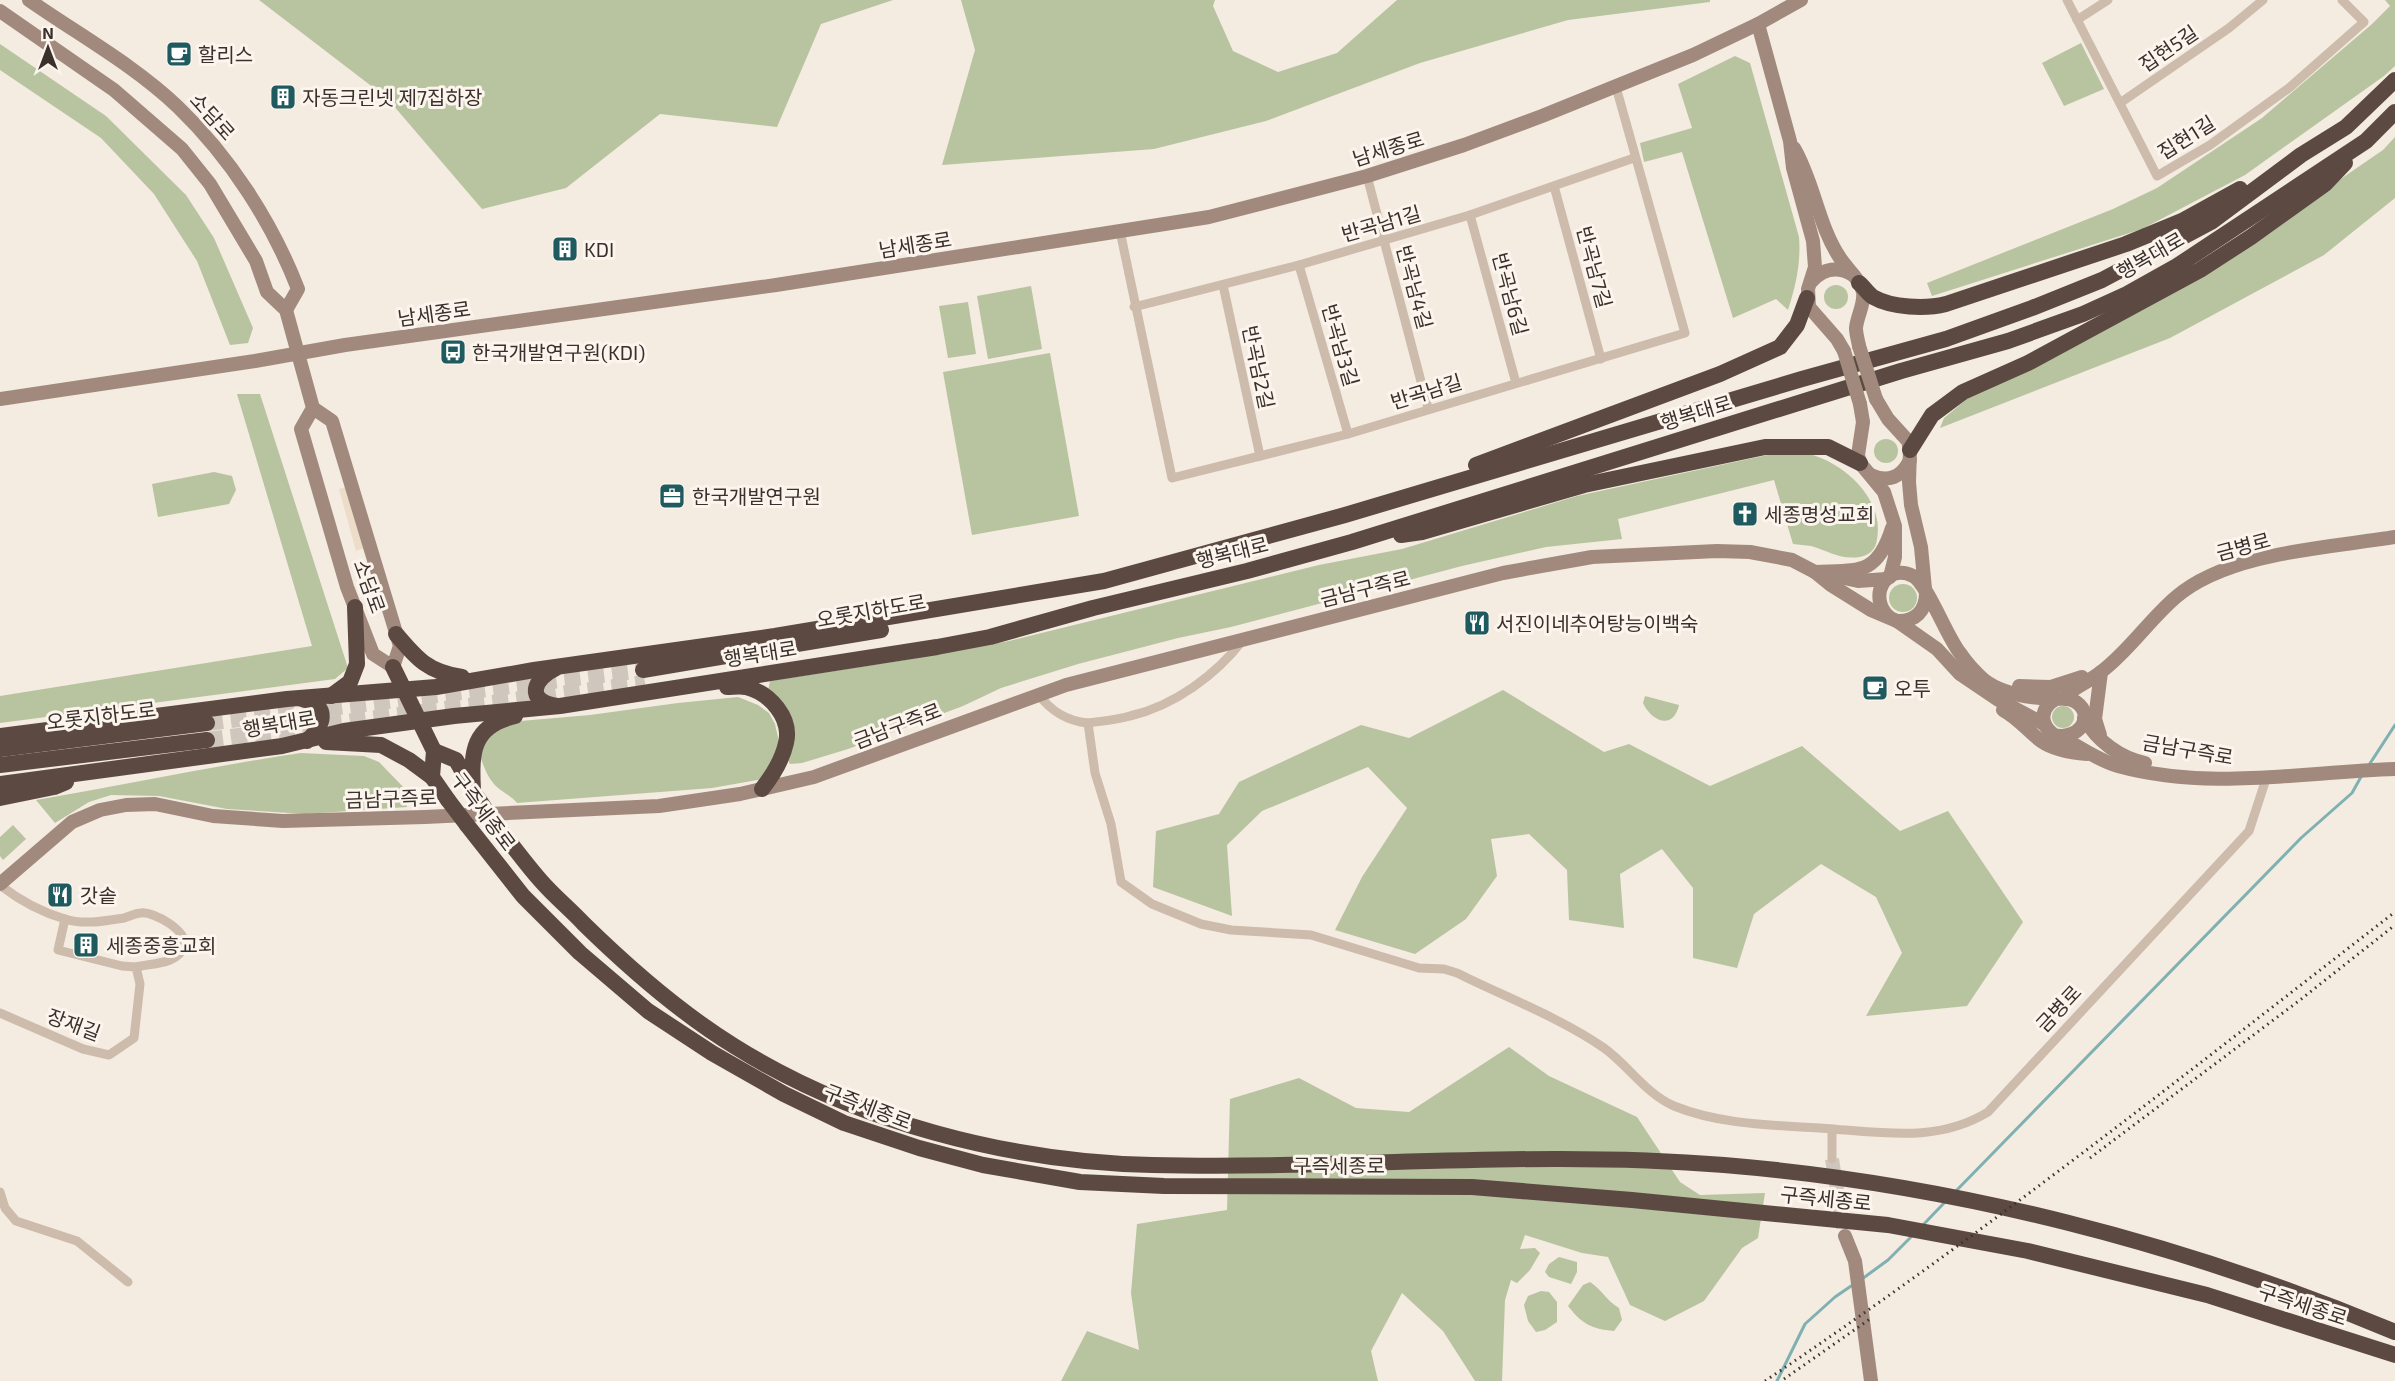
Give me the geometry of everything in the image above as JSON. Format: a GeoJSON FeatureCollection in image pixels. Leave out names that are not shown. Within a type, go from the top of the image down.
{"type":"FeatureCollection","features":[{"type":"Feature","properties":{"kind":"highway","name":"행복대로"},"geometry":{"type":"LineString","coordinates":[[0,736],[295,699],[403,688],[436,687],[775,636],[1104,581],[1345,515],[1946,339],[2032,308],[2102,280],[2211,222],[2301,155],[2346,127],[2395,81]]}},
{"type":"Feature","properties":{"kind":"highway","name":"행복대로"},"geometry":{"type":"LineString","coordinates":[[0,784],[307,741],[344,731],[560,706],[990,637],[1093,608],[1247,571],[1352,542],[1836,391],[2008,341],[2083,314],[2127,294],[2177,266],[2366,141],[2395,112]]}},
{"type":"Feature","properties":{"kind":"highway"},"geometry":{"type":"LineString","coordinates":[[1910,454],[1932,415],[1963,392],[2028,363],[2200,270],[2325,184],[2366,141]]}},
{"type":"Feature","properties":{"kind":"highway"},"geometry":{"type":"LineString","coordinates":[[1856,279],[1873,297],[1891,302],[1930,308],[1946,304],[2126,244],[2182,221],[2301,155]]}},
{"type":"Feature","properties":{"kind":"highway"},"geometry":{"type":"LineString","coordinates":[[1345,515],[1435,478],[1495,459],[1720,374],[1780,347],[1797,325],[1807,298]]}},
{"type":"Feature","properties":{"kind":"highway"},"geometry":{"type":"LineString","coordinates":[[1352,542],[1422,532],[1584,485],[1765,447],[1828,447],[1865,469]]}},
{"type":"Feature","properties":{"kind":"highway","name":"오롯지하도로"},"geometry":{"type":"LineString","coordinates":[[1093,608],[789,661],[644,676],[944,619],[1104,581]]}},
{"type":"Feature","properties":{"kind":"highway"},"geometry":{"type":"LineString","coordinates":[[331,696],[350,682],[357,664],[355,607]]}},
{"type":"Feature","properties":{"kind":"highway"},"geometry":{"type":"LineString","coordinates":[[396,634],[418,660],[444,675],[478,679]]}},
{"type":"Feature","properties":{"kind":"highway","name":"소담로"},"geometry":{"type":"LineString","coordinates":[[393,667],[418,722]]}},
{"type":"Feature","properties":{"kind":"highway"},"geometry":{"type":"LineString","coordinates":[[557,667],[540,677],[537,692],[546,704],[560,706]]}},
{"type":"Feature","properties":{"kind":"highway"},"geometry":{"type":"LineString","coordinates":[[669,689],[745,687],[773,702],[785,722],[787,741],[778,766],[762,789]]}},
{"type":"Feature","properties":{"kind":"highway"},"geometry":{"type":"LineString","coordinates":[[295,699],[315,703],[320,707],[322,714],[316,732],[307,741]]}},
{"type":"Feature","properties":{"kind":"highway"},"geometry":{"type":"LineString","coordinates":[[475,794],[473,749],[485,729],[502,718],[560,706]]}},
{"type":"Feature","properties":{"kind":"highway"},"geometry":{"type":"LineString","coordinates":[[418,722],[434,751]]}},
{"type":"Feature","properties":{"kind":"highway","name":"오롯지하도로"},"geometry":{"type":"LineString","coordinates":[[0,749],[207,732],[0,765]]}},
{"type":"Feature","properties":{"kind":"highway"},"geometry":{"type":"LineString","coordinates":[[307,741],[381,745],[409,760],[432,777]]}},
{"type":"Feature","properties":{"kind":"highway","name":"구즉세종로"},"geometry":{"type":"LineString","coordinates":[[2395,1332],[2334,1307],[2211,1265],[2110,1235],[1978,1201],[1917,1190],[1722,1165],[1635,1160],[1148,1165],[1042,1156],[929,1132],[855,1106],[796,1080],[735,1047],[665,997],[608,947],[542,882],[496,825],[456,760],[434,751],[432,777],[522,896],[580,953],[648,1011],[712,1053],[784,1094],[844,1123],[919,1148],[983,1165],[1080,1182],[1164,1186],[1472,1187],[1888,1225],[2028,1251],[2207,1295],[2395,1355]]}},
{"type":"Feature","properties":{"kind":"highway"},"geometry":{"type":"LineString","coordinates":[[0,798],[54,787],[93,771]]}},
{"type":"Feature","properties":{"kind":"street","name":"소담로"},"geometry":{"type":"LineString","coordinates":[[29,0],[133,71],[177,106],[207,138],[244,187],[284,252],[298,289],[286,310]]}},
{"type":"Feature","properties":{"kind":"street","name":"남세종로"},"geometry":{"type":"LineString","coordinates":[[0,399],[299,353],[776,285],[1209,217],[1367,176],[1464,145],[1616,87],[1758,24],[1801,0]]}},
{"type":"Feature","properties":{"kind":"street","name":"집현1길"},"geometry":{"type":"LineString","coordinates":[[2067,0],[2157,176],[2210,145],[2289,88],[2364,22],[2342,0]]}},
{"type":"Feature","properties":{"kind":"street"},"geometry":{"type":"LineString","coordinates":[[2077,20],[2108,0]]}},
{"type":"Feature","properties":{"kind":"street","name":"집현5길"},"geometry":{"type":"LineString","coordinates":[[2120,103],[2229,28],[2263,0]]}},
{"type":"Feature","properties":{"kind":"street"},"geometry":{"type":"LineString","coordinates":[[0,11],[114,90],[182,149],[210,184],[256,261],[267,292],[286,310],[313,408]]}},
{"type":"Feature","properties":{"kind":"street"},"geometry":{"type":"LineString","coordinates":[[1758,24],[1790,141],[1793,168],[1813,241],[1815,267],[1807,298],[1814,315],[1838,339],[1844,351],[1863,422],[1858,455],[1865,469],[1884,492],[1893,520],[1895,557],[1878,597],[1883,612],[1893,619],[1905,621],[1919,614],[1924,607],[1925,591],[1920,547],[1911,505],[1908,441],[1888,419],[1876,399],[1859,346],[1856,327],[1863,301],[1856,279],[1840,258],[1830,239],[1804,165],[1790,141]]}},
{"type":"Feature","properties":{"kind":"street","name":"반곡남길"},"geometry":{"type":"LineString","coordinates":[[1120,231],[1134,307],[1172,478],[1348,434],[1428,408],[1685,333],[1634,158],[1616,87]]}},
{"type":"Feature","properties":{"kind":"street","name":"반곡남1길"},"geometry":{"type":"LineString","coordinates":[[1134,307],[1299,266],[1384,241],[1470,215],[1634,158]]}},
{"type":"Feature","properties":{"kind":"street","name":"반곡남4길"},"geometry":{"type":"LineString","coordinates":[[1367,176],[1428,408]]}},
{"type":"Feature","properties":{"kind":"street","name":"반곡남7길"},"geometry":{"type":"LineString","coordinates":[[1554,186],[1601,359]]}},
{"type":"Feature","properties":{"kind":"street","name":"반곡남6길"},"geometry":{"type":"LineString","coordinates":[[1470,215],[1516,383]]}},
{"type":"Feature","properties":{"kind":"street","name":"반곡남3길"},"geometry":{"type":"LineString","coordinates":[[1299,266],[1348,434]]}},
{"type":"Feature","properties":{"kind":"street"},"geometry":{"type":"LineString","coordinates":[[1812,281],[1827,270],[1845,271],[1856,279]]}},
{"type":"Feature","properties":{"kind":"street","name":"반곡남2길"},"geometry":{"type":"LineString","coordinates":[[1223,285],[1260,456]]}},
{"type":"Feature","properties":{"kind":"street","name":"소담로"},"geometry":{"type":"LineString","coordinates":[[313,408],[332,421],[399,646],[393,667],[374,654],[344,577],[300,429],[313,408]]}},
{"type":"Feature","properties":{"kind":"street"},"geometry":{"type":"LineString","coordinates":[[1865,469],[1878,479],[1894,477],[1907,467],[1910,454]]}},
{"type":"Feature","properties":{"kind":"street"},"geometry":{"type":"LineString","coordinates":[[1815,572],[1857,570],[1874,563],[1884,549],[1893,520]]}},
{"type":"Feature","properties":{"kind":"street","name":"금병로"},"geometry":{"type":"LineString","coordinates":[[2101,672],[2176,596],[2206,577],[2239,563],[2395,537]]}},
{"type":"Feature","properties":{"kind":"street"},"geometry":{"type":"LineString","coordinates":[[1920,547],[1931,573],[1949,636]]}},
{"type":"Feature","properties":{"kind":"street","name":"금남구즉로"},"geometry":{"type":"LineString","coordinates":[[0,884],[72,822],[100,810],[126,805],[155,804],[213,816],[283,821],[658,806],[700,801],[762,789],[814,777],[1066,685],[1503,573],[1592,557],[1750,552],[1792,560],[1815,572],[1871,610],[1893,619],[1985,681],[2008,692],[2060,698]]}},
{"type":"Feature","properties":{"kind":"street","name":"금남구즉로"},"geometry":{"type":"LineString","coordinates":[[1815,572],[1858,581],[1888,578],[1897,574],[1912,575],[1919,580],[1966,670],[1996,699],[2044,724]]}},
{"type":"Feature","properties":{"kind":"street"},"geometry":{"type":"LineString","coordinates":[[1038,694],[1049,709],[1078,723],[1131,716],[1162,705],[1186,692],[1228,659],[1244,640]]}},
{"type":"Feature","properties":{"kind":"street"},"geometry":{"type":"LineString","coordinates":[[1966,670],[2004,683],[2037,688],[2059,685],[2101,672]]}},
{"type":"Feature","properties":{"kind":"street"},"geometry":{"type":"LineString","coordinates":[[1966,670],[1994,704],[2016,717],[2041,741],[2053,747],[2091,755]]}},
{"type":"Feature","properties":{"kind":"street"},"geometry":{"type":"LineString","coordinates":[[2101,672],[2084,715],[2081,729],[2075,734],[2061,737],[2054,735],[2044,724],[2043,712],[2046,706],[2101,672]]}},
{"type":"Feature","properties":{"kind":"street"},"geometry":{"type":"LineString","coordinates":[[2101,672],[2095,719],[2102,741]]}},
{"type":"Feature","properties":{"kind":"street"},"geometry":{"type":"LineString","coordinates":[[2060,698],[2075,702],[2084,715]]}},
{"type":"Feature","properties":{"kind":"street","name":"금남구즉로"},"geometry":{"type":"LineString","coordinates":[[2084,715],[2092,732],[2124,757],[2142,763],[2191,772],[2239,778],[2266,778]]}},
{"type":"Feature","properties":{"kind":"street","name":"금병로"},"geometry":{"type":"LineString","coordinates":[[1088,723],[1095,772],[1111,824],[1121,882],[1152,904],[1201,924],[1231,930],[1311,935],[1419,968],[1444,969],[1456,973],[1533,1009],[1604,1048],[1637,1080],[1671,1105],[1707,1117],[1892,1133],[1937,1132],[1969,1124],[1988,1112],[2248,831],[2266,778]]}},
{"type":"Feature","properties":{"kind":"street","name":"금남구즉로"},"geometry":{"type":"LineString","coordinates":[[2061,737],[2091,755],[2116,766],[2185,779],[2266,778],[2341,771],[2391,770]]}},
{"type":"Feature","properties":{"kind":"street"},"geometry":{"type":"LineString","coordinates":[[0,884],[19,900],[65,920],[104,921],[144,912],[180,931],[184,937],[184,946],[176,957],[163,963],[136,967],[58,950],[65,920]]}},
{"type":"Feature","properties":{"kind":"street","name":"장재길"},"geometry":{"type":"LineString","coordinates":[[0,1013],[83,1049],[109,1055],[134,1038],[140,984],[136,967]]}},
{"type":"Feature","properties":{"kind":"street"},"geometry":{"type":"LineString","coordinates":[[1832,1129],[1832,1159]]}},
{"type":"Feature","properties":{"kind":"street"},"geometry":{"type":"LineString","coordinates":[[0,1192],[5,1208],[16,1221],[77,1241],[128,1282]]}},
{"type":"Feature","properties":{"kind":"street"},"geometry":{"type":"LineString","coordinates":[[1845,1236],[1855,1262],[1871,1381]]}},
{"type":"Feature","properties":{"kind":"green space"},"geometry":{"type":"Polygon","coordinates":[[[259,0],[893,0],[821,24],[777,127],[660,114],[566,188],[482,209],[387,98],[259,0]]]}},
{"type":"Feature","properties":{"kind":"green space"},"geometry":{"type":"Polygon","coordinates":[[[961,0],[1215,0],[1213,6],[1233,51],[1278,72],[1337,53],[1397,0],[1710,0],[1710,2],[1568,20],[1420,63],[1266,121],[1154,149],[942,165],[975,50],[961,0]]]}},
{"type":"Feature","properties":{"kind":"green space"},"geometry":{"type":"Polygon","coordinates":[[[2385,0],[2395,0],[2395,66],[2245,175],[2142,229],[1932,296],[1927,283],[2113,209],[2157,188],[2262,118],[2372,24],[2390,6],[2385,0]]]}},
{"type":"Feature","properties":{"kind":"green space"},"geometry":{"type":"Polygon","coordinates":[[[2081,43],[2104,89],[2064,106],[2042,63],[2081,43]]]}},
{"type":"Feature","properties":{"kind":"green space"},"geometry":{"type":"Polygon","coordinates":[[[0,44],[106,116],[186,195],[214,238],[253,328],[248,343],[230,345],[197,261],[154,194],[101,138],[0,70],[0,44]]]}},
{"type":"Feature","properties":{"kind":"green space"},"geometry":{"type":"Polygon","coordinates":[[[1735,56],[1750,63],[1799,237],[1799,256],[1788,310],[1776,299],[1733,318],[1682,152],[1644,162],[1640,143],[1692,128],[1678,84],[1735,56]]]}},
{"type":"Feature","properties":{"kind":"green space"},"geometry":{"type":"Polygon","coordinates":[[[2395,137],[2395,198],[2324,255],[2170,338],[1940,428],[1944,418],[1973,394],[2214,266],[2383,150],[2395,137]]]}},
{"type":"Feature","properties":{"kind":"green space"},"geometry":{"type":"Polygon","coordinates":[[[1836,285],[1841,286],[1847,292],[1847,302],[1841,308],[1836,309],[1831,308],[1825,302],[1824,297],[1825,292],[1831,286],[1836,285]]]}},
{"type":"Feature","properties":{"kind":"green space"},"geometry":{"type":"Polygon","coordinates":[[[1031,286],[1042,349],[988,359],[977,296],[1031,286]]]}},
{"type":"Feature","properties":{"kind":"green space"},"geometry":{"type":"Polygon","coordinates":[[[968,302],[976,354],[948,358],[939,306],[968,302]]]}},
{"type":"Feature","properties":{"kind":"green space"},"geometry":{"type":"Polygon","coordinates":[[[1050,353],[1079,516],[972,535],[943,372],[1050,353]]]}},
{"type":"Feature","properties":{"kind":"green space"},"geometry":{"type":"Polygon","coordinates":[[[237,394],[260,394],[348,668],[335,679],[0,723],[0,696],[312,646],[237,394]]]}},
{"type":"Feature","properties":{"kind":"green space"},"geometry":{"type":"Polygon","coordinates":[[[1886,439],[1891,440],[1897,446],[1897,456],[1891,462],[1886,463],[1881,462],[1875,456],[1874,451],[1875,446],[1881,440],[1886,439]]]}},
{"type":"Feature","properties":{"kind":"green space"},"geometry":{"type":"Polygon","coordinates":[[[1781,452],[1814,455],[1843,471],[1856,482],[1874,508],[1878,523],[1876,543],[1872,551],[1867,555],[1853,558],[1811,546],[1793,544],[1774,480],[1618,519],[1622,539],[1546,547],[1462,566],[1231,627],[1078,664],[1001,688],[963,706],[848,749],[802,763],[790,764],[786,757],[768,691],[770,681],[1009,641],[1319,565],[1402,549],[1577,496],[1781,452]]]}},
{"type":"Feature","properties":{"kind":"green space"},"geometry":{"type":"Polygon","coordinates":[[[214,472],[232,476],[236,490],[229,504],[158,517],[152,484],[214,472]]]}},
{"type":"Feature","properties":{"kind":"green space"},"geometry":{"type":"Polygon","coordinates":[[[1903,584],[1913,588],[1917,598],[1913,608],[1903,612],[1893,608],[1889,598],[1893,588],[1903,584]]]}},
{"type":"Feature","properties":{"kind":"green space"},"geometry":{"type":"Polygon","coordinates":[[[1503,690],[1604,752],[1629,744],[1710,786],[1802,746],[1900,831],[1948,811],[2023,922],[1967,1006],[1866,1016],[1902,953],[1876,897],[1821,864],[1754,914],[1737,968],[1693,958],[1693,888],[1662,849],[1620,874],[1624,928],[1569,920],[1567,870],[1529,834],[1491,839],[1497,876],[1466,919],[1415,954],[1335,930],[1362,877],[1407,808],[1368,767],[1262,811],[1227,845],[1232,916],[1153,887],[1156,831],[1219,814],[1239,782],[1361,725],[1409,738],[1503,690]]]}},
{"type":"Feature","properties":{"kind":"green space"},"geometry":{"type":"Polygon","coordinates":[[[1645,696],[1679,705],[1676,713],[1667,721],[1656,718],[1651,715],[1643,703],[1645,696]]]}},
{"type":"Feature","properties":{"kind":"green space"},"geometry":{"type":"Polygon","coordinates":[[[738,697],[758,705],[769,713],[775,724],[780,746],[763,779],[712,788],[517,803],[494,784],[480,756],[489,732],[509,722],[590,715],[738,697]]]}},
{"type":"Feature","properties":{"kind":"green space"},"geometry":{"type":"Polygon","coordinates":[[[2063,706],[2071,709],[2074,717],[2071,725],[2063,728],[2055,725],[2052,717],[2055,709],[2063,706]]]}},
{"type":"Feature","properties":{"kind":"green space"},"geometry":{"type":"Polygon","coordinates":[[[301,753],[364,756],[379,762],[407,791],[407,807],[305,814],[227,809],[159,796],[111,795],[89,802],[55,823],[36,800],[235,764],[301,753]]]}},
{"type":"Feature","properties":{"kind":"green space"},"geometry":{"type":"Polygon","coordinates":[[[13,825],[26,839],[3,860],[0,856],[0,837],[13,825]]]}},
{"type":"Feature","properties":{"kind":"green space"},"geometry":{"type":"Polygon","coordinates":[[[1509,1047],[1549,1076],[1637,1117],[1680,1182],[1700,1195],[1765,1193],[1758,1238],[1742,1248],[1704,1301],[1665,1321],[1630,1305],[1608,1257],[1582,1253],[1525,1235],[1520,1249],[1535,1248],[1540,1253],[1530,1270],[1517,1283],[1511,1280],[1505,1300],[1502,1381],[1475,1381],[1443,1331],[1402,1293],[1371,1351],[1378,1381],[1061,1381],[1087,1331],[1139,1350],[1131,1293],[1137,1224],[1227,1210],[1230,1099],[1299,1078],[1356,1108],[1409,1112],[1509,1047]]]}},
{"type":"Feature","properties":{"kind":"green space"},"geometry":{"type":"Polygon","coordinates":[[[1559,1257],[1577,1262],[1577,1272],[1571,1284],[1549,1277],[1545,1272],[1549,1264],[1559,1257]]]}},
{"type":"Feature","properties":{"kind":"green space"},"geometry":{"type":"Polygon","coordinates":[[[1590,1282],[1619,1308],[1622,1320],[1614,1331],[1599,1329],[1587,1324],[1568,1306],[1583,1285],[1590,1282]]]}},
{"type":"Feature","properties":{"kind":"green space"},"geometry":{"type":"Polygon","coordinates":[[[1541,1291],[1549,1292],[1557,1302],[1557,1322],[1545,1330],[1536,1332],[1528,1321],[1524,1305],[1528,1296],[1541,1291]]]}},
{"type":"Feature","properties":{"kind":"shaded area"},"geometry":{"type":"Polygon","coordinates":[[[348,487],[364,548],[356,551],[339,489],[348,487]]]}},
{"type":"Feature","properties":{"kind":"waterway"},"geometry":{"type":"LineString","coordinates":[[2369,765],[2395,725]]}},
{"type":"Feature","properties":{"kind":"waterway"},"geometry":{"type":"LineString","coordinates":[[1954,1193],[2301,838],[2352,793],[2362,775]]}},
{"type":"Feature","properties":{"kind":"waterway"},"geometry":{"type":"LineString","coordinates":[[1923,1225],[1945,1202]]}},
{"type":"Feature","properties":{"kind":"waterway"},"geometry":{"type":"LineString","coordinates":[[1862,1279],[1888,1260],[1912,1236]]}},
{"type":"Feature","properties":{"kind":"waterway"},"geometry":{"type":"LineString","coordinates":[[1777,1381],[1805,1324],[1835,1297],[1854,1284]]}},
{"type":"Feature","properties":{"kind":"tunnel"},"geometry":{"type":"LineString","coordinates":[[207,723],[643,670]]}},
{"type":"Feature","properties":{"kind":"tunnel"},"geometry":{"type":"LineString","coordinates":[[207,740],[645,683]]}},
{"type":"Feature","properties":{"kind":"tunnel"},"geometry":{"type":"LineString","coordinates":[[1832,1159],[1843,1228]]}},
{"type":"Feature","properties":{"kind":"railway"},"geometry":{"type":"LineString","coordinates":[[1765,1381],[2006,1211],[2395,912]]}},
{"type":"Feature","properties":{"kind":"railway"},"geometry":{"type":"LineString","coordinates":[[2090,1158],[2300,1000],[2395,925]]}},
{"type":"Feature","properties":{"kind":"railway"},"geometry":{"type":"LineString","coordinates":[[1784,1379],[1870,1319]]}},
{"type":"Feature","properties":{"kind":"place","name":"할리스"},"geometry":{"type":"Point","coordinates":[179,54]}},
{"type":"Feature","properties":{"kind":"place","name":"자동크린넷 제7집하장"},"geometry":{"type":"Point","coordinates":[283,97]}},
{"type":"Feature","properties":{"kind":"place","name":"KDI"},"geometry":{"type":"Point","coordinates":[565,249]}},
{"type":"Feature","properties":{"kind":"place","name":"한국개발연구원(KDI)"},"geometry":{"type":"Point","coordinates":[453,352]}},
{"type":"Feature","properties":{"kind":"place","name":"한국개발연구원"},"geometry":{"type":"Point","coordinates":[672,496]}},
{"type":"Feature","properties":{"kind":"place","name":"세종명성교회"},"geometry":{"type":"Point","coordinates":[1745,514]}},
{"type":"Feature","properties":{"kind":"place","name":"서진이네추어탕능이백숙"},"geometry":{"type":"Point","coordinates":[1477,623]}},
{"type":"Feature","properties":{"kind":"place","name":"오투"},"geometry":{"type":"Point","coordinates":[1875,688]}},
{"type":"Feature","properties":{"kind":"place","name":"갓솥"},"geometry":{"type":"Point","coordinates":[60,895]}},
{"type":"Feature","properties":{"kind":"place","name":"세종중흥교회"},"geometry":{"type":"Point","coordinates":[86,945]}}]}
